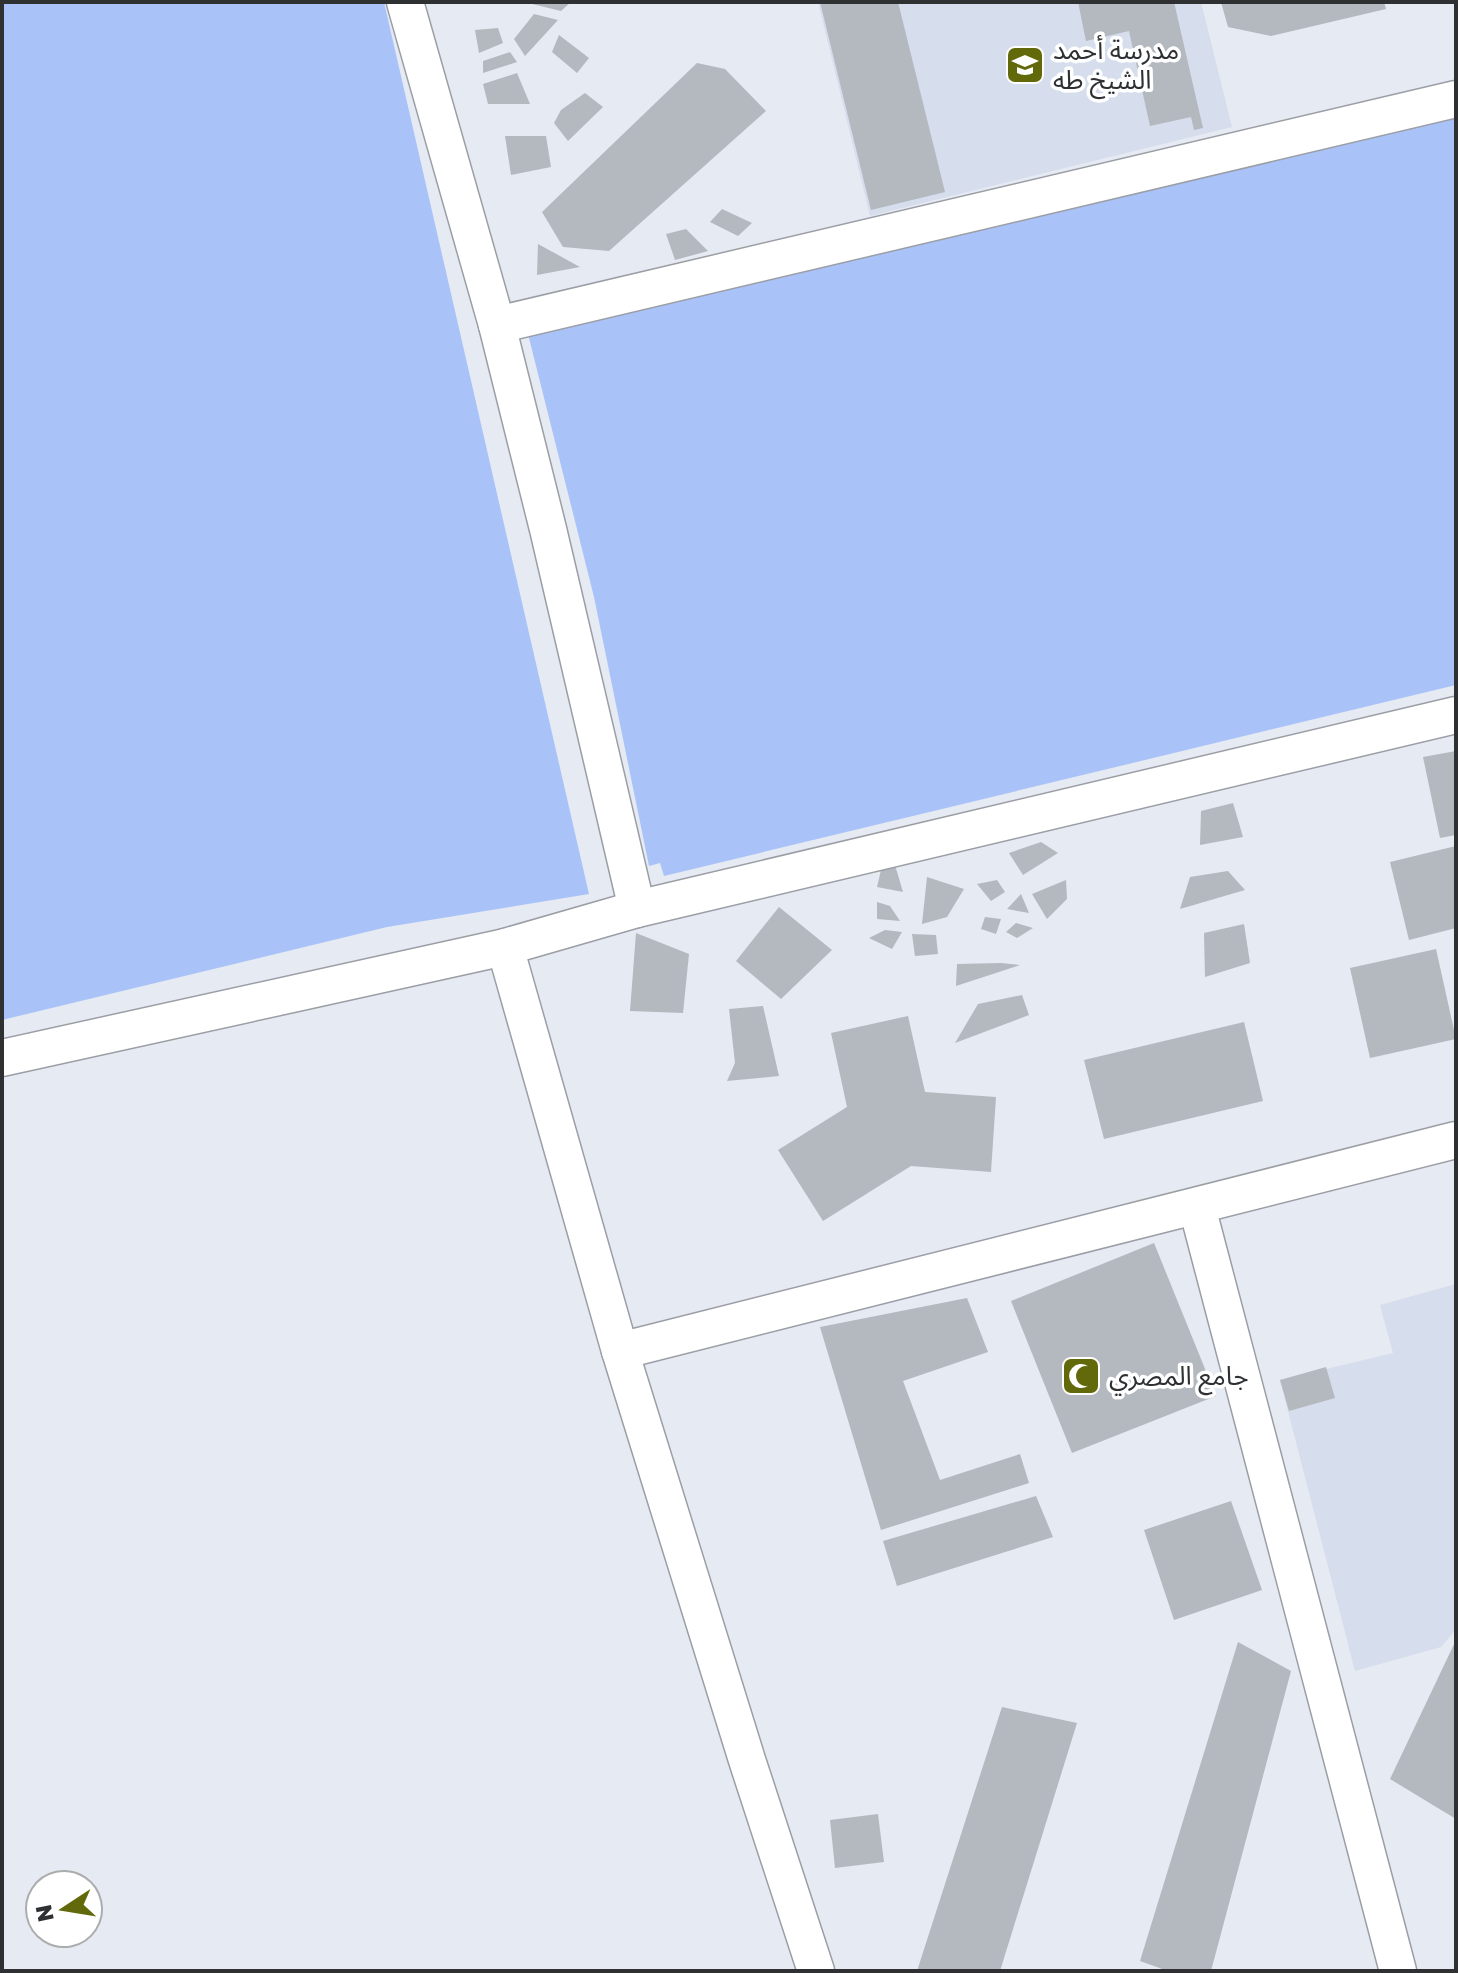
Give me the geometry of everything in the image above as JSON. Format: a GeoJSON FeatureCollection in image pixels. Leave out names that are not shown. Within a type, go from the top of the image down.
{"type":"FeatureCollection","features":[{"type":"Feature","properties":{"kind":"street"},"geometry":{"type":"LineString","coordinates":[[405,2],[497,325],[637,909]]}},
{"type":"Feature","properties":{"kind":"street"},"geometry":{"type":"LineString","coordinates":[[497,325],[1456,99]]}},
{"type":"Feature","properties":{"kind":"street"},"geometry":{"type":"LineString","coordinates":[[2,1058],[505,947],[637,909],[1456,715]]}},
{"type":"Feature","properties":{"kind":"street"},"geometry":{"type":"LineString","coordinates":[[505,947],[620,1351],[816,1971]]}},
{"type":"Feature","properties":{"kind":"street"},"geometry":{"type":"LineString","coordinates":[[620,1351],[1456,1140]]}},
{"type":"Feature","properties":{"kind":"street"},"geometry":{"type":"LineString","coordinates":[[1197,1207],[1398,1971]]}},
{"type":"Feature","properties":{"kind":"shaded area"},"geometry":{"type":"Polygon","coordinates":[[[2,2],[384,2],[589,894],[387,927],[2,1020],[2,2]]]}},
{"type":"Feature","properties":{"kind":"shaded area","name":"مدرسة أحمد الشيخ طه"},"geometry":{"type":"Polygon","coordinates":[[[818,2],[1201,2],[1232,127],[870,216],[818,2]]]}},
{"type":"Feature","properties":{"kind":"shaded area"},"geometry":{"type":"Polygon","coordinates":[[[1456,107],[1456,685],[664,876],[660,863],[649,866],[594,597],[524,318],[1456,107]]]}},
{"type":"Feature","properties":{"kind":"shaded area"},"geometry":{"type":"Polygon","coordinates":[[[1456,1284],[1456,1629],[1441,1647],[1355,1671],[1280,1380],[1393,1353],[1380,1305],[1456,1284]]]}},
{"type":"Feature","properties":{"kind":"building"},"geometry":{"type":"Polygon","coordinates":[[[524,2],[571,2],[561,11],[524,2]]]}},
{"type":"Feature","properties":{"kind":"building"},"geometry":{"type":"Polygon","coordinates":[[[820,2],[898,2],[945,192],[871,210],[820,2]]]}},
{"type":"Feature","properties":{"kind":"building"},"geometry":{"type":"Polygon","coordinates":[[[1078,2],[1174,2],[1203,128],[1194,130],[1191,117],[1150,126],[1129,31],[1086,41],[1078,2]]]}},
{"type":"Feature","properties":{"kind":"building"},"geometry":{"type":"Polygon","coordinates":[[[1221,2],[1384,2],[1386,9],[1271,36],[1228,27],[1221,2]]]}},
{"type":"Feature","properties":{"kind":"building"},"geometry":{"type":"Polygon","coordinates":[[[534,14],[558,20],[525,56],[514,39],[534,14]]]}},
{"type":"Feature","properties":{"kind":"building"},"geometry":{"type":"Polygon","coordinates":[[[498,28],[503,43],[479,53],[475,30],[498,28]]]}},
{"type":"Feature","properties":{"kind":"building"},"geometry":{"type":"Polygon","coordinates":[[[559,35],[589,58],[577,73],[552,52],[559,35]]]}},
{"type":"Feature","properties":{"kind":"building"},"geometry":{"type":"Polygon","coordinates":[[[510,52],[517,62],[483,73],[483,61],[510,52]]]}},
{"type":"Feature","properties":{"kind":"building"},"geometry":{"type":"Polygon","coordinates":[[[697,63],[725,69],[766,111],[609,251],[563,247],[542,212],[697,63]]]}},
{"type":"Feature","properties":{"kind":"building"},"geometry":{"type":"Polygon","coordinates":[[[517,73],[530,104],[488,104],[483,84],[517,73]]]}},
{"type":"Feature","properties":{"kind":"building"},"geometry":{"type":"Polygon","coordinates":[[[585,93],[603,107],[568,141],[554,123],[561,110],[585,93]]]}},
{"type":"Feature","properties":{"kind":"building"},"geometry":{"type":"Polygon","coordinates":[[[505,136],[546,136],[551,167],[511,175],[505,136]]]}},
{"type":"Feature","properties":{"kind":"building"},"geometry":{"type":"Polygon","coordinates":[[[722,209],[752,223],[738,236],[710,222],[722,209]]]}},
{"type":"Feature","properties":{"kind":"building"},"geometry":{"type":"Polygon","coordinates":[[[686,229],[708,251],[675,260],[666,234],[686,229]]]}},
{"type":"Feature","properties":{"kind":"building"},"geometry":{"type":"Polygon","coordinates":[[[538,244],[580,267],[537,275],[538,244]]]}},
{"type":"Feature","properties":{"kind":"building"},"geometry":{"type":"Polygon","coordinates":[[[1456,751],[1456,835],[1440,838],[1423,757],[1456,751]]]}},
{"type":"Feature","properties":{"kind":"building"},"geometry":{"type":"Polygon","coordinates":[[[1233,803],[1243,837],[1200,845],[1201,811],[1233,803]]]}},
{"type":"Feature","properties":{"kind":"building"},"geometry":{"type":"Polygon","coordinates":[[[1041,842],[1058,853],[1023,875],[1009,853],[1041,842]]]}},
{"type":"Feature","properties":{"kind":"building"},"geometry":{"type":"Polygon","coordinates":[[[1456,846],[1456,928],[1409,940],[1390,862],[1456,846]]]}},
{"type":"Feature","properties":{"kind":"building"},"geometry":{"type":"Polygon","coordinates":[[[895,865],[903,892],[877,887],[881,870],[895,865]]]}},
{"type":"Feature","properties":{"kind":"building"},"geometry":{"type":"Polygon","coordinates":[[[1228,871],[1245,890],[1180,909],[1190,877],[1228,871]]]}},
{"type":"Feature","properties":{"kind":"building"},"geometry":{"type":"Polygon","coordinates":[[[927,877],[964,889],[947,917],[922,924],[927,877]]]}},
{"type":"Feature","properties":{"kind":"building"},"geometry":{"type":"Polygon","coordinates":[[[997,880],[1005,892],[991,901],[977,884],[997,880]]]}},
{"type":"Feature","properties":{"kind":"building"},"geometry":{"type":"Polygon","coordinates":[[[1066,880],[1067,899],[1047,919],[1032,894],[1066,880]]]}},
{"type":"Feature","properties":{"kind":"building"},"geometry":{"type":"Polygon","coordinates":[[[1021,894],[1029,913],[1007,909],[1021,894]]]}},
{"type":"Feature","properties":{"kind":"building"},"geometry":{"type":"Polygon","coordinates":[[[877,902],[890,906],[900,921],[877,919],[877,902]]]}},
{"type":"Feature","properties":{"kind":"building"},"geometry":{"type":"Polygon","coordinates":[[[779,907],[832,950],[781,999],[736,961],[779,907]]]}},
{"type":"Feature","properties":{"kind":"building"},"geometry":{"type":"Polygon","coordinates":[[[985,917],[1001,919],[996,934],[981,929],[985,917]]]}},
{"type":"Feature","properties":{"kind":"building"},"geometry":{"type":"Polygon","coordinates":[[[1016,923],[1033,928],[1017,938],[1006,932],[1016,923]]]}},
{"type":"Feature","properties":{"kind":"building"},"geometry":{"type":"Polygon","coordinates":[[[1244,924],[1250,963],[1205,977],[1204,933],[1244,924]]]}},
{"type":"Feature","properties":{"kind":"building"},"geometry":{"type":"Polygon","coordinates":[[[885,930],[902,932],[892,949],[869,938],[885,930]]]}},
{"type":"Feature","properties":{"kind":"building"},"geometry":{"type":"Polygon","coordinates":[[[636,933],[689,954],[683,1013],[630,1011],[636,933]]]}},
{"type":"Feature","properties":{"kind":"building"},"geometry":{"type":"Polygon","coordinates":[[[912,934],[936,935],[938,954],[915,956],[912,934]]]}},
{"type":"Feature","properties":{"kind":"building"},"geometry":{"type":"Polygon","coordinates":[[[1436,949],[1456,1039],[1370,1058],[1350,968],[1436,949]]]}},
{"type":"Feature","properties":{"kind":"building"},"geometry":{"type":"Polygon","coordinates":[[[957,964],[1020,965],[956,986],[957,964]]]}},
{"type":"Feature","properties":{"kind":"building"},"geometry":{"type":"Polygon","coordinates":[[[1022,995],[1029,1015],[955,1043],[978,1004],[1022,995]]]}},
{"type":"Feature","properties":{"kind":"building"},"geometry":{"type":"Polygon","coordinates":[[[763,1006],[779,1076],[727,1081],[735,1063],[729,1009],[763,1006]]]}},
{"type":"Feature","properties":{"kind":"building"},"geometry":{"type":"Polygon","coordinates":[[[908,1016],[925,1092],[996,1097],[991,1172],[911,1166],[823,1221],[778,1150],[847,1107],[831,1033],[908,1016]]]}},
{"type":"Feature","properties":{"kind":"building"},"geometry":{"type":"Polygon","coordinates":[[[1244,1022],[1263,1101],[1104,1139],[1084,1060],[1244,1022]]]}},
{"type":"Feature","properties":{"kind":"building"},"geometry":{"type":"Polygon","coordinates":[[[1154,1243],[1216,1396],[1072,1453],[1011,1301],[1154,1243]]]}},
{"type":"Feature","properties":{"kind":"building"},"geometry":{"type":"Polygon","coordinates":[[[967,1298],[988,1352],[903,1381],[940,1480],[1020,1454],[1029,1483],[881,1530],[820,1327],[967,1298]]]}},
{"type":"Feature","properties":{"kind":"building"},"geometry":{"type":"Polygon","coordinates":[[[1326,1367],[1335,1398],[1289,1411],[1280,1380],[1326,1367]]]}},
{"type":"Feature","properties":{"kind":"building"},"geometry":{"type":"Polygon","coordinates":[[[1036,1496],[1053,1537],[897,1586],[883,1541],[1036,1496]]]}},
{"type":"Feature","properties":{"kind":"building"},"geometry":{"type":"Polygon","coordinates":[[[1231,1501],[1262,1590],[1174,1620],[1144,1530],[1231,1501]]]}},
{"type":"Feature","properties":{"kind":"building"},"geometry":{"type":"Polygon","coordinates":[[[1456,1640],[1456,1819],[1390,1779],[1456,1640]]]}},
{"type":"Feature","properties":{"kind":"building"},"geometry":{"type":"Polygon","coordinates":[[[1238,1642],[1291,1671],[1211,1971],[1168,1971],[1140,1961],[1238,1642]]]}},
{"type":"Feature","properties":{"kind":"building"},"geometry":{"type":"Polygon","coordinates":[[[1002,1707],[1077,1723],[1000,1971],[917,1971],[1002,1707]]]}},
{"type":"Feature","properties":{"kind":"building"},"geometry":{"type":"Polygon","coordinates":[[[878,1814],[884,1862],[835,1868],[830,1820],[878,1814]]]}},
{"type":"Feature","properties":{"kind":"place","name":"مدرسة أحمد الشيخ طه"},"geometry":{"type":"Point","coordinates":[1025,65]}},
{"type":"Feature","properties":{"kind":"place","name":"جامع المصري"},"geometry":{"type":"Point","coordinates":[1081,1376]}}]}
